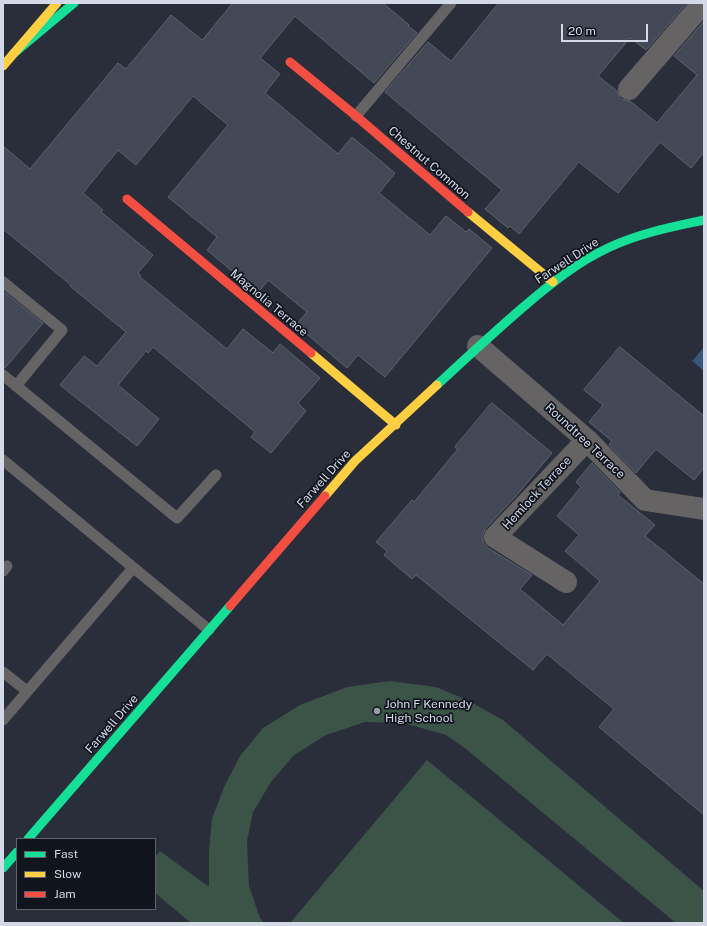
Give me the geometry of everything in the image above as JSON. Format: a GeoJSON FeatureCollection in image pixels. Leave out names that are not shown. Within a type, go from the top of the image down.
{"type":"FeatureCollection","features":[{"type":"Feature","properties":{"kind":"main road"},"geometry":{"type":"LineString","coordinates":[[3,66],[57,3]]}},
{"type":"Feature","properties":{"kind":"main road"},"geometry":{"type":"LineString","coordinates":[[13,54],[74,3]]}},
{"type":"Feature","properties":{"kind":"main road","name":"Chestnut Common"},"geometry":{"type":"LineString","coordinates":[[290,62],[553,282]]}},
{"type":"Feature","properties":{"kind":"main road","name":"Magnolia Terrace"},"geometry":{"type":"LineString","coordinates":[[127,199],[396,425]]}},
{"type":"Feature","properties":{"kind":"main road","name":"Farwell Drive"},"geometry":{"type":"LineString","coordinates":[[29,838],[355,461],[396,425],[478,346],[553,282],[598,253],[646,232],[704,220]]}},
{"type":"Feature","properties":{"kind":"main road"},"geometry":{"type":"LineString","coordinates":[[3,868],[16,853]]}},
{"type":"Feature","properties":{"kind":"street"},"geometry":{"type":"LineString","coordinates":[[629,89],[703,3]]}},
{"type":"Feature","properties":{"kind":"street","name":"Roundtree Terrace"},"geometry":{"type":"LineString","coordinates":[[478,346],[587,440],[645,500],[704,509]]}},
{"type":"Feature","properties":{"kind":"street","name":"Hemlock Terrace"},"geometry":{"type":"LineString","coordinates":[[566,582],[496,537],[587,440]]}},
{"type":"Feature","properties":{"kind":"lane"},"geometry":{"type":"LineString","coordinates":[[356,116],[450,3]]}},
{"type":"Feature","properties":{"kind":"lane"},"geometry":{"type":"LineString","coordinates":[[3,282],[62,330],[16,386]]}},
{"type":"Feature","properties":{"kind":"lane"},"geometry":{"type":"LineString","coordinates":[[3,375],[177,518],[216,475]]}},
{"type":"Feature","properties":{"kind":"lane"},"geometry":{"type":"LineString","coordinates":[[3,460],[209,630]]}},
{"type":"Feature","properties":{"kind":"lane"},"geometry":{"type":"LineString","coordinates":[[3,720],[134,568]]}},
{"type":"Feature","properties":{"kind":"lane"},"geometry":{"type":"LineString","coordinates":[[3,672],[27,691]]}},
{"type":"Feature","properties":{"kind":"green space"},"geometry":{"type":"Polygon","coordinates":[[[390,681],[436,687],[467,700],[503,720],[704,891],[704,923],[676,923],[466,749],[446,735],[404,723],[365,722],[326,735],[294,755],[271,782],[253,812],[247,841],[249,886],[260,918],[264,923],[191,923],[156,894],[156,856],[160,851],[209,887],[209,851],[212,819],[224,787],[240,756],[263,728],[300,705],[347,687],[390,681]]]}},
{"type":"Feature","properties":{"kind":"green space"},"geometry":{"type":"Polygon","coordinates":[[[427,760],[624,923],[291,922],[427,760]]]}},
{"type":"Feature","properties":{"kind":"water"},"geometry":{"type":"Polygon","coordinates":[[[704,347],[704,371],[692,361],[704,347]]]}},
{"type":"Feature","properties":{"kind":"building"},"geometry":{"type":"Polygon","coordinates":[[[233,3],[383,3],[409,25],[408,26],[417,33],[374,83],[295,16],[260,58],[280,74],[265,93],[338,154],[352,137],[395,173],[379,193],[430,235],[446,216],[466,232],[469,229],[492,248],[385,377],[358,355],[347,368],[296,325],[307,312],[268,280],[258,293],[207,250],[217,237],[168,197],[228,125],[193,96],[136,165],[118,150],[83,193],[103,210],[101,212],[153,255],[138,273],[141,276],[140,277],[227,349],[243,329],[273,353],[280,344],[320,378],[298,403],[306,411],[271,453],[251,437],[255,432],[153,347],[148,353],[146,351],[118,385],[159,419],[137,446],[60,385],[84,356],[97,366],[126,332],[3,229],[3,146],[30,169],[118,63],[126,69],[171,15],[202,40],[233,3]]]}},
{"type":"Feature","properties":{"kind":"building"},"geometry":{"type":"Polygon","coordinates":[[[499,3],[687,3],[646,50],[630,38],[598,76],[617,91],[621,99],[630,101],[657,123],[697,75],[674,56],[704,21],[704,152],[691,168],[660,142],[618,193],[579,162],[519,234],[510,226],[508,228],[485,209],[502,190],[385,92],[428,42],[451,61],[499,3]]]}},
{"type":"Feature","properties":{"kind":"building"},"geometry":{"type":"Polygon","coordinates":[[[3,291],[43,323],[5,368],[3,368],[3,291]]]}},
{"type":"Feature","properties":{"kind":"building"},"geometry":{"type":"Polygon","coordinates":[[[620,347],[704,416],[704,468],[694,480],[656,449],[636,473],[609,445],[612,441],[589,422],[603,405],[584,390],[620,347]]]}},
{"type":"Feature","properties":{"kind":"building"},"geometry":{"type":"Polygon","coordinates":[[[492,403],[552,453],[516,496],[486,528],[483,534],[483,542],[488,548],[532,575],[520,589],[563,625],[600,581],[565,551],[579,535],[557,516],[581,487],[576,482],[592,463],[620,492],[618,495],[655,525],[645,536],[704,584],[704,815],[599,727],[614,709],[547,654],[533,670],[416,575],[412,579],[384,555],[387,551],[376,542],[412,500],[414,502],[458,449],[455,447],[492,403]]]}},
{"type":"Feature","properties":{"kind":"traffic: fast"},"geometry":{"type":"LineString","coordinates":[[13,54],[74,3]]}},
{"type":"Feature","properties":{"kind":"traffic: fast"},"geometry":{"type":"LineString","coordinates":[[437,385],[532,300],[586,260],[621,242],[656,231],[704,220]]}},
{"type":"Feature","properties":{"kind":"traffic: fast"},"geometry":{"type":"LineString","coordinates":[[29,838],[230,606]]}},
{"type":"Feature","properties":{"kind":"traffic: fast"},"geometry":{"type":"LineString","coordinates":[[3,868],[16,853]]}},
{"type":"Feature","properties":{"kind":"traffic: slow"},"geometry":{"type":"LineString","coordinates":[[3,66],[57,3]]}},
{"type":"Feature","properties":{"kind":"traffic: slow"},"geometry":{"type":"LineString","coordinates":[[468,212],[553,282]]}},
{"type":"Feature","properties":{"kind":"traffic: slow"},"geometry":{"type":"LineString","coordinates":[[311,353],[396,425]]}},
{"type":"Feature","properties":{"kind":"traffic: slow"},"geometry":{"type":"LineString","coordinates":[[325,496],[355,461],[437,385]]}},
{"type":"Feature","properties":{"kind":"traffic: jam"},"geometry":{"type":"LineString","coordinates":[[290,62],[356,116],[468,212]]}},
{"type":"Feature","properties":{"kind":"traffic: jam"},"geometry":{"type":"LineString","coordinates":[[127,199],[311,353]]}},
{"type":"Feature","properties":{"kind":"traffic: jam"},"geometry":{"type":"LineString","coordinates":[[230,606],[325,496]]}},
{"type":"Feature","properties":{"kind":"place","name":"John F Kennedy High School"},"geometry":{"type":"Point","coordinates":[377,711]}}]}
